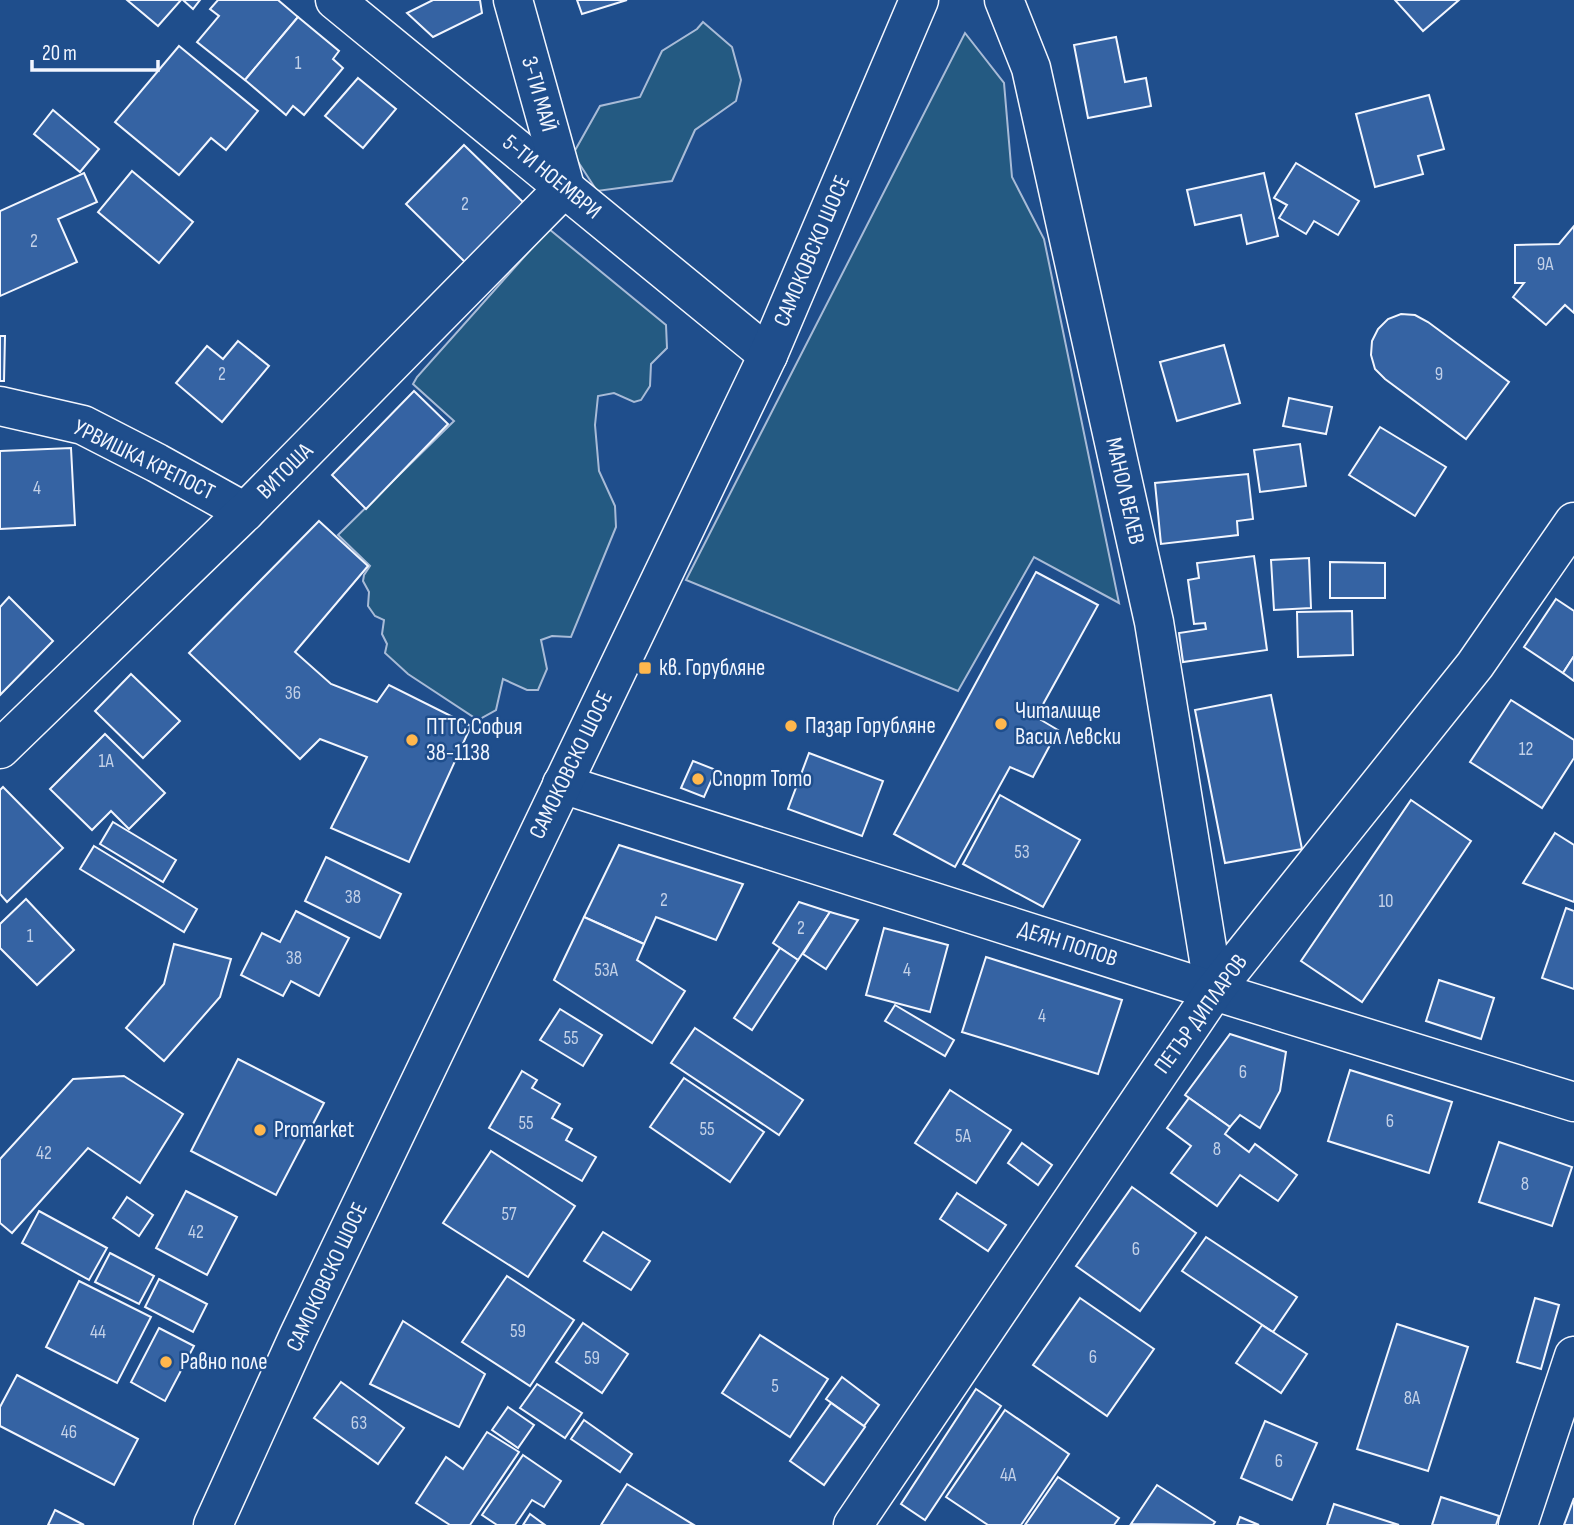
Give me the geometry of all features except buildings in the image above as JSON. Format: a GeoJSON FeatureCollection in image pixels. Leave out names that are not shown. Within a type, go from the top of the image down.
{"type":"FeatureCollection","features":[{"type":"Feature","properties":{"kind":"street","name":"5-ТИ НОЕМВРИ"},"geometry":{"type":"LineString","coordinates":[[335,0],[768,355]]}},
{"type":"Feature","properties":{"kind":"street","name":"3-ТИ МАЙ"},"geometry":{"type":"LineString","coordinates":[[513,0],[565,187]]}},
{"type":"Feature","properties":{"kind":"street","name":"САМОКОВСКО ШОСЕ"},"geometry":{"type":"LineString","coordinates":[[213,1525],[298,1337],[768,355],[919,0]]}},
{"type":"Feature","properties":{"kind":"street","name":"МАНОЛ ВЕЛЕВ"},"geometry":{"type":"LineString","coordinates":[[1004,0],[1031,68],[1154,622],[1214,990]]}},
{"type":"Feature","properties":{"kind":"street","name":"ВИТОША"},"geometry":{"type":"LineString","coordinates":[[0,749],[245,512],[565,187]]}},
{"type":"Feature","properties":{"kind":"street","name":"УРВИШКА КРЕПОСТ"},"geometry":{"type":"LineString","coordinates":[[0,406],[83,425],[245,512]]}},
{"type":"Feature","properties":{"kind":"street","name":"ПЕТЪР ДИПЛАРОВ"},"geometry":{"type":"LineString","coordinates":[[853,1525],[1214,990],[1475,665],[1574,522]]}},
{"type":"Feature","properties":{"kind":"street","name":"ДЕЯН ПОПОВ"},"geometry":{"type":"LineString","coordinates":[[562,784],[1574,1102]]}},
{"type":"Feature","properties":{"kind":"street"},"geometry":{"type":"LineString","coordinates":[[1518,1525],[1574,1356]]}},
{"type":"Feature","properties":{"kind":"shaded area"},"geometry":{"type":"Polygon","coordinates":[[[703,22],[732,47],[741,80],[736,101],[695,130],[672,181],[597,191],[573,154],[600,106],[640,97],[662,51],[697,29],[703,22]]]}},
{"type":"Feature","properties":{"kind":"shaded area"},"geometry":{"type":"Polygon","coordinates":[[[965,33],[1004,83],[1012,177],[1044,239],[1119,603],[1034,557],[958,691],[686,580],[965,33]]]}},
{"type":"Feature","properties":{"kind":"shaded area"},"geometry":{"type":"Polygon","coordinates":[[[549,229],[666,325],[667,348],[651,364],[650,386],[641,400],[634,402],[614,393],[598,396],[595,425],[599,471],[615,506],[616,527],[571,637],[552,636],[541,640],[547,669],[538,690],[527,690],[503,679],[496,710],[478,720],[408,674],[385,653],[387,644],[382,634],[384,620],[375,616],[368,606],[369,592],[363,581],[370,566],[338,535],[454,421],[413,384],[549,229]]]}},
{"type":"Feature","properties":{"kind":"place","name":"кв. Горубляне"},"geometry":{"type":"Point","coordinates":[645,668]}},
{"type":"Feature","properties":{"kind":"place","name":"Читалище Васил Левски"},"geometry":{"type":"Point","coordinates":[1001,724]}},
{"type":"Feature","properties":{"kind":"place","name":"Пазар Горубляне"},"geometry":{"type":"Point","coordinates":[791,726]}},
{"type":"Feature","properties":{"kind":"place","name":"ПТТС София 38-1138"},"geometry":{"type":"Point","coordinates":[412,740]}},
{"type":"Feature","properties":{"kind":"place","name":"Спорт Тото"},"geometry":{"type":"Point","coordinates":[698,779]}},
{"type":"Feature","properties":{"kind":"place","name":"Promarket"},"geometry":{"type":"Point","coordinates":[260,1130]}},
{"type":"Feature","properties":{"kind":"place","name":"Равно поле"},"geometry":{"type":"Point","coordinates":[166,1362]}}]}
